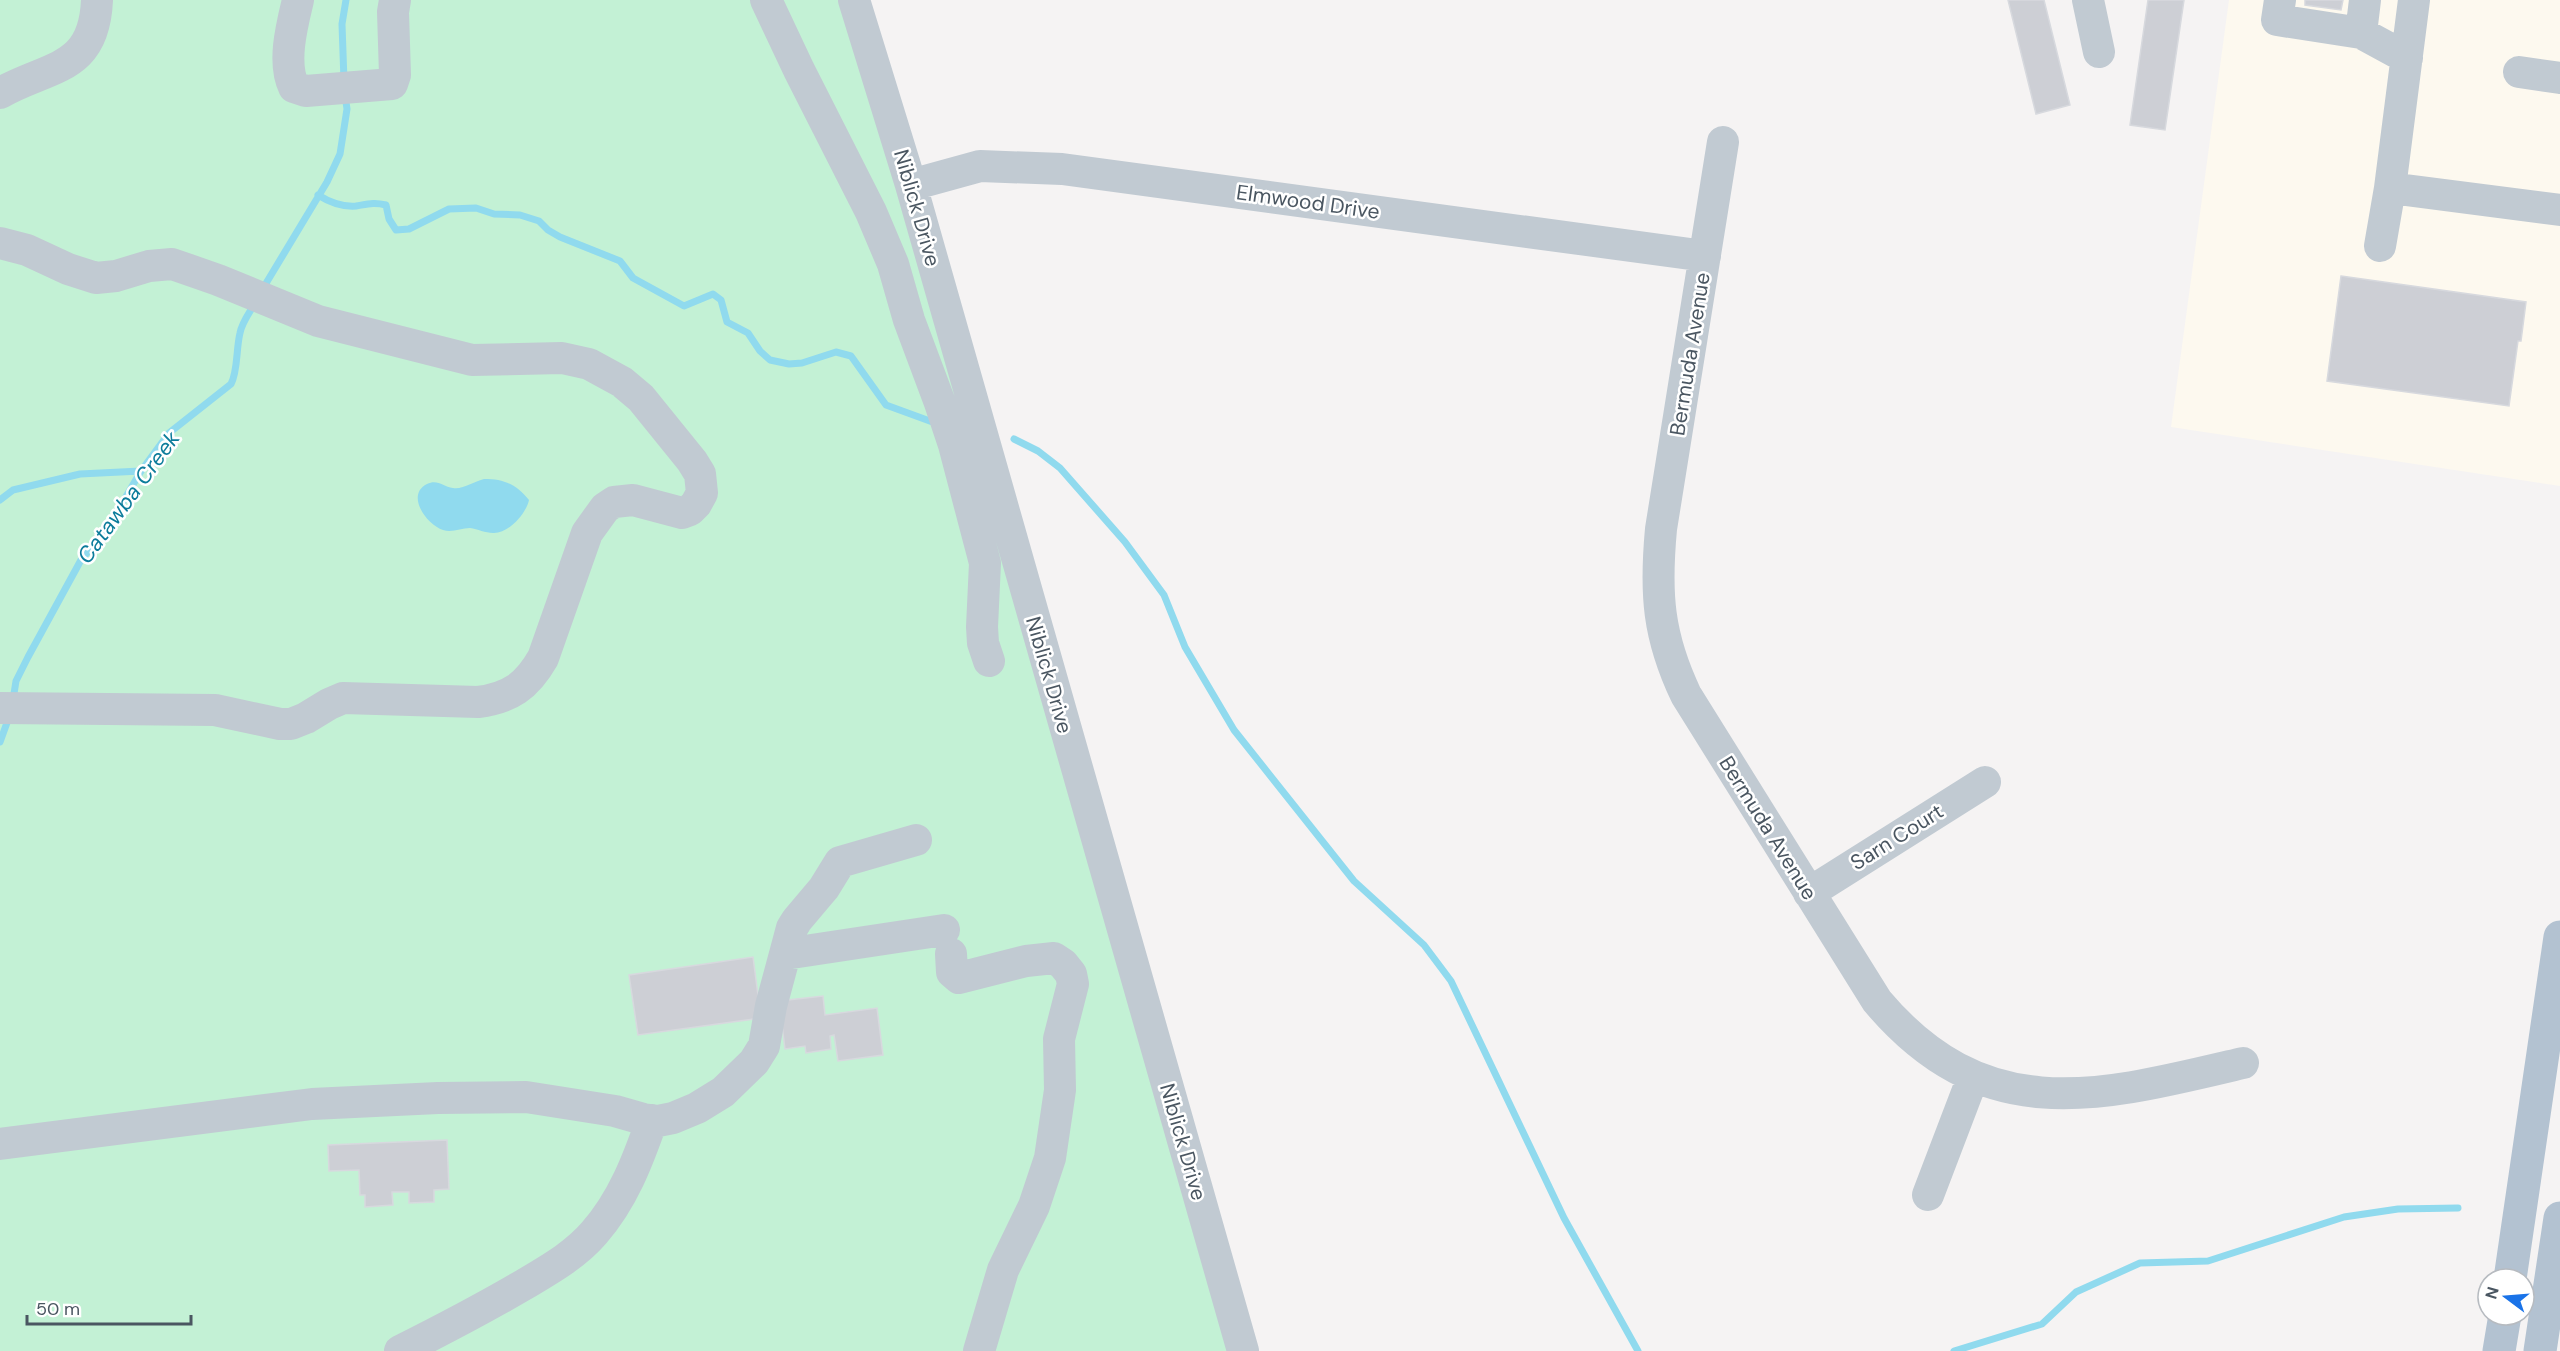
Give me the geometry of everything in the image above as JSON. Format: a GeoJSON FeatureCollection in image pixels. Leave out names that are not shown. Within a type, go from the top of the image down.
{"type":"FeatureCollection","features":[{"type":"Feature","properties":{"kind":"main road"},"geometry":{"type":"LineString","coordinates":[[2512,1267],[2560,937]]}},
{"type":"Feature","properties":{"kind":"main road"},"geometry":{"type":"LineString","coordinates":[[2540,1351],[2560,1218]]}},
{"type":"Feature","properties":{"kind":"main road"},"geometry":{"type":"LineString","coordinates":[[2499,1351],[2503,1327]]}},
{"type":"Feature","properties":{"kind":"street"},"geometry":{"type":"LineString","coordinates":[[0,93],[67,63],[77,56],[93,31],[97,0]]}},
{"type":"Feature","properties":{"kind":"street"},"geometry":{"type":"LineString","coordinates":[[298,0],[293,20],[290,72],[294,87],[306,91],[388,85],[394,81],[393,12],[395,0]]}},
{"type":"Feature","properties":{"kind":"street"},"geometry":{"type":"LineString","coordinates":[[766,0],[871,212],[892,264],[909,320],[954,444],[985,563],[982,627],[988,661]]}},
{"type":"Feature","properties":{"kind":"street","name":"Niblick Drive"},"geometry":{"type":"LineString","coordinates":[[854,0],[911,185],[1243,1351]]}},
{"type":"Feature","properties":{"kind":"street"},"geometry":{"type":"LineString","coordinates":[[2088,0],[2099,52]]}},
{"type":"Feature","properties":{"kind":"street"},"geometry":{"type":"LineString","coordinates":[[2280,0],[2277,20],[2361,33],[2407,58]]}},
{"type":"Feature","properties":{"kind":"street"},"geometry":{"type":"LineString","coordinates":[[2361,33],[2365,0]]}},
{"type":"Feature","properties":{"kind":"street"},"geometry":{"type":"LineString","coordinates":[[2380,246],[2390,188],[2414,0]]}},
{"type":"Feature","properties":{"kind":"street"},"geometry":{"type":"LineString","coordinates":[[2519,72],[2560,78]]}},
{"type":"Feature","properties":{"kind":"street","name":"Bermuda Avenue"},"geometry":{"type":"LineString","coordinates":[[1723,142],[1661,529],[1658,586],[1662,630],[1667,650],[1686,695],[1851,962],[1892,1018],[1923,1046],[1973,1077],[2001,1087],[2065,1094],[2108,1091],[2166,1082],[2243,1063]]}},
{"type":"Feature","properties":{"kind":"street","name":"Elmwood Drive"},"geometry":{"type":"LineString","coordinates":[[911,185],[980,166],[1062,169],[1706,256]]}},
{"type":"Feature","properties":{"kind":"street"},"geometry":{"type":"LineString","coordinates":[[2390,188],[2560,210]]}},
{"type":"Feature","properties":{"kind":"street"},"geometry":{"type":"LineString","coordinates":[[0,243],[27,250],[68,269],[96,278],[116,276],[160,263],[172,264],[218,280],[318,321],[472,360],[562,358],[589,364],[622,382],[641,398],[680,445],[700,474],[702,493],[696,504],[682,513],[633,500],[614,502],[605,508],[587,533],[543,658],[534,674],[526,682],[517,690],[499,699],[478,702],[344,698],[291,724],[280,724],[215,710],[0,708]]}},
{"type":"Feature","properties":{"kind":"street","name":"Sarn Court"},"geometry":{"type":"LineString","coordinates":[[1809,892],[1985,782]]}},
{"type":"Feature","properties":{"kind":"street"},"geometry":{"type":"LineString","coordinates":[[0,1144],[312,1104],[438,1098],[526,1097],[583,1105],[652,1120],[664,1120],[697,1108],[723,1092],[754,1062],[764,1046],[771,1006],[797,920],[824,888],[840,862],[916,840]]}},
{"type":"Feature","properties":{"kind":"street"},"geometry":{"type":"LineString","coordinates":[[785,954],[948,942],[952,972],[959,978],[1026,961],[1054,958],[1071,974],[1072,984],[1059,1039],[1060,1090],[1050,1158],[1034,1206],[1003,1270],[979,1351]]}},
{"type":"Feature","properties":{"kind":"street"},"geometry":{"type":"LineString","coordinates":[[1928,1195],[1973,1077]]}},
{"type":"Feature","properties":{"kind":"street"},"geometry":{"type":"LineString","coordinates":[[400,1351],[499,1300],[578,1250],[595,1233],[619,1198],[630,1177],[652,1120]]}},
{"type":"Feature","properties":{"kind":"shaded area"},"geometry":{"type":"Polygon","coordinates":[[[2229,0],[2560,0],[2560,486],[2171,427],[2229,0]]]}},
{"type":"Feature","properties":{"kind":"green space"},"geometry":{"type":"Polygon","coordinates":[[[0,0],[846,0],[1233,1351],[0,1351],[0,0]]]}},
{"type":"Feature","properties":{"kind":"water"},"geometry":{"type":"Polygon","coordinates":[[[484,479],[509,484],[529,500],[520,517],[505,530],[493,533],[470,528],[443,530],[425,516],[418,502],[421,489],[427,484],[437,483],[457,488],[484,479]]]}},
{"type":"Feature","properties":{"kind":"building"},"geometry":{"type":"Polygon","coordinates":[[[2008,0],[2044,0],[2070,105],[2036,114],[2008,0]]]}},
{"type":"Feature","properties":{"kind":"building"},"geometry":{"type":"Polygon","coordinates":[[[2148,0],[2184,0],[2165,130],[2130,125],[2148,0]]]}},
{"type":"Feature","properties":{"kind":"building"},"geometry":{"type":"Polygon","coordinates":[[[2305,0],[2343,0],[2341,10],[2305,5],[2305,0]]]}},
{"type":"Feature","properties":{"kind":"building"},"geometry":{"type":"Polygon","coordinates":[[[2341,276],[2526,302],[2509,406],[2327,381],[2341,276]]]}},
{"type":"Feature","properties":{"kind":"building"},"geometry":{"type":"Polygon","coordinates":[[[753,957],[761,1018],[638,1035],[629,975],[753,957]]]}},
{"type":"Feature","properties":{"kind":"building"},"geometry":{"type":"Polygon","coordinates":[[[823,996],[825,1015],[877,1008],[883,1055],[838,1061],[834,1035],[830,1036],[831,1049],[806,1053],[805,1046],[785,1049],[779,1001],[823,996]]]}},
{"type":"Feature","properties":{"kind":"building"},"geometry":{"type":"Polygon","coordinates":[[[447,1140],[449,1189],[434,1190],[434,1202],[409,1203],[409,1192],[392,1192],[393,1205],[365,1207],[365,1195],[360,1195],[359,1170],[329,1171],[328,1145],[447,1140]]]}},
{"type":"Feature","properties":{"kind":"waterway","name":"Catawba Creek"},"geometry":{"type":"LineString","coordinates":[[344,81],[342,24],[346,0]]}},
{"type":"Feature","properties":{"kind":"waterway","name":"Catawba Creek"},"geometry":{"type":"LineString","coordinates":[[262,290],[327,182],[340,154],[347,109],[345,95]]}},
{"type":"Feature","properties":{"kind":"waterway"},"geometry":{"type":"LineString","coordinates":[[318,195],[346,206],[374,203],[386,205],[389,219],[396,230],[409,229],[449,209],[476,208],[494,214],[520,215],[539,221],[560,237],[620,261],[633,278],[684,306],[713,294],[721,300],[727,322],[748,333],[760,351],[770,360],[789,364],[802,363],[836,352],[851,356],[886,405],[938,424]]}},
{"type":"Feature","properties":{"kind":"waterway","name":"Catawba Creek"},"geometry":{"type":"LineString","coordinates":[[13,700],[16,681],[81,560],[107,529],[141,471],[169,433],[231,384],[235,373],[241,329],[255,303]]}},
{"type":"Feature","properties":{"kind":"waterway"},"geometry":{"type":"LineString","coordinates":[[1014,439],[1038,451],[1060,468],[1125,542],[1164,595],[1185,647],[1234,730],[1354,881],[1424,945],[1451,981],[1564,1218],[1638,1351]]}},
{"type":"Feature","properties":{"kind":"waterway"},"geometry":{"type":"LineString","coordinates":[[0,500],[13,490],[80,474],[141,471]]}},
{"type":"Feature","properties":{"kind":"waterway","name":"Catawba Creek"},"geometry":{"type":"LineString","coordinates":[[0,742],[9,717]]}},
{"type":"Feature","properties":{"kind":"waterway"},"geometry":{"type":"LineString","coordinates":[[1954,1351],[2042,1324],[2076,1292],[2140,1263],[2208,1261],[2344,1217],[2398,1209],[2458,1208]]}}]}
